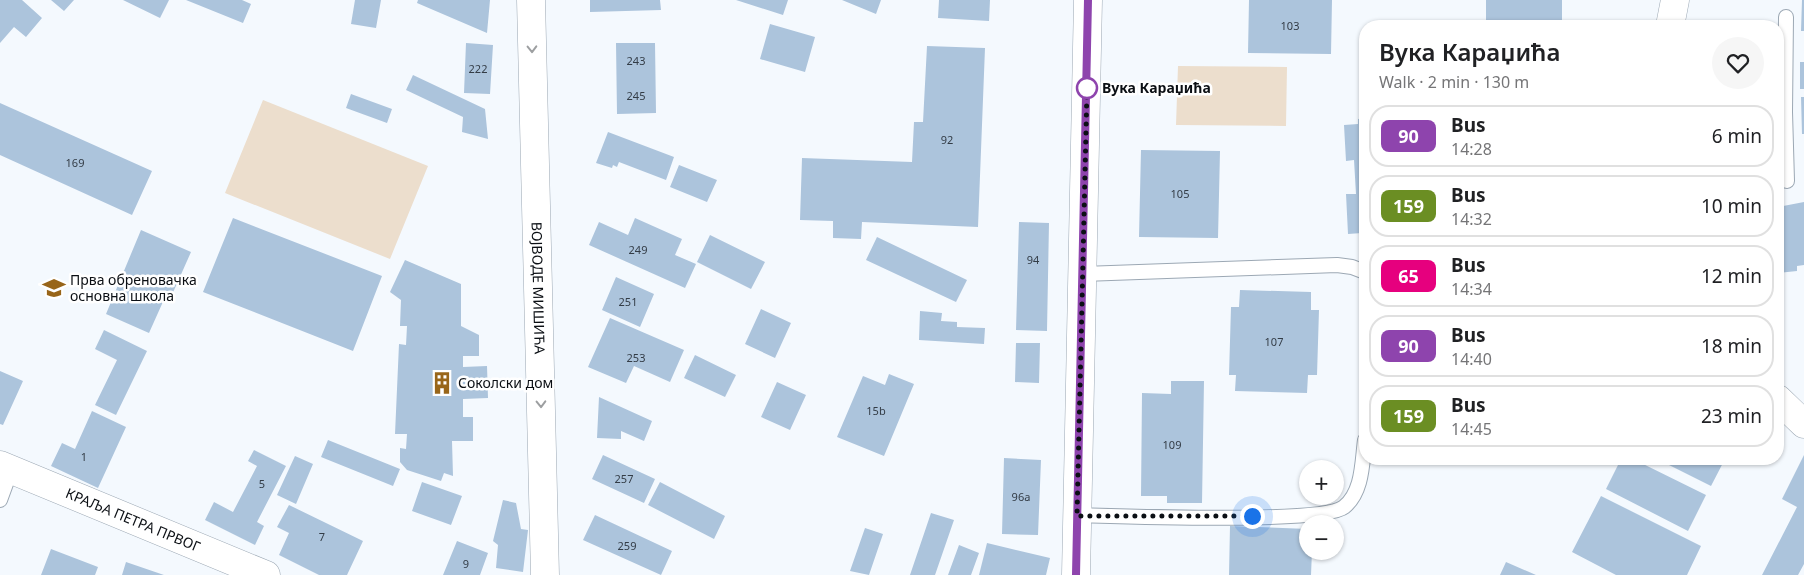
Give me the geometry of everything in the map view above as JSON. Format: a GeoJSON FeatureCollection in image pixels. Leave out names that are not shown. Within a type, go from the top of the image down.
{"type":"FeatureCollection","features":[{"type":"Feature","properties":{"kind":"street","name":"ВОЈВОДЕ МИШИЋА"},"geometry":{"type":"LineString","coordinates":[[531,0],[545,575]]}},
{"type":"Feature","properties":{"kind":"street"},"geometry":{"type":"LineString","coordinates":[[1076,575],[1088,0]]}},
{"type":"Feature","properties":{"kind":"street"},"geometry":{"type":"LineString","coordinates":[[1671,20],[1675,0]]}},
{"type":"Feature","properties":{"kind":"street"},"geometry":{"type":"LineString","coordinates":[[1784,405],[1804,424]]}},
{"type":"Feature","properties":{"kind":"street","name":"КРАЉА ПЕТРА ПРВОГ"},"geometry":{"type":"LineString","coordinates":[[6,467],[266,575]]}},
{"type":"Feature","properties":{"kind":"lane"},"geometry":{"type":"LineString","coordinates":[[1784,55],[1786,17]]}},
{"type":"Feature","properties":{"kind":"lane"},"geometry":{"type":"LineString","coordinates":[[1784,146],[1787,181]]}},
{"type":"Feature","properties":{"kind":"lane"},"geometry":{"type":"LineString","coordinates":[[1083,274],[1337,265],[1352,266],[1359,269]]}},
{"type":"Feature","properties":{"kind":"lane"},"geometry":{"type":"LineString","coordinates":[[1077,516],[1186,517],[1309,515],[1337,512],[1350,502],[1357,487],[1361,465]]}},
{"type":"Feature","properties":{"kind":"lane"},"geometry":{"type":"LineString","coordinates":[[0,500],[6,467]]}},
{"type":"Feature","properties":{"kind":"shaded area"},"geometry":{"type":"Polygon","coordinates":[[[1178,66],[1287,67],[1286,126],[1176,125],[1178,66]]]}},
{"type":"Feature","properties":{"kind":"shaded area"},"geometry":{"type":"Polygon","coordinates":[[[263,100],[428,166],[390,259],[225,193],[263,100]]]}},
{"type":"Feature","properties":{"kind":"building"},"geometry":{"type":"Polygon","coordinates":[[[0,0],[22,0],[42,18],[26,37],[14,27],[0,43],[0,0]]]}},
{"type":"Feature","properties":{"kind":"building"},"geometry":{"type":"Polygon","coordinates":[[[51,0],[74,0],[64,11],[51,0]]]}},
{"type":"Feature","properties":{"kind":"building"},"geometry":{"type":"Polygon","coordinates":[[[123,0],[169,0],[160,18],[123,0]]]}},
{"type":"Feature","properties":{"kind":"building"},"geometry":{"type":"Polygon","coordinates":[[[186,0],[242,0],[251,4],[243,23],[186,0]]]}},
{"type":"Feature","properties":{"kind":"building"},"geometry":{"type":"Polygon","coordinates":[[[355,0],[381,0],[376,28],[351,24],[355,0]]]}},
{"type":"Feature","properties":{"kind":"building"},"geometry":{"type":"Polygon","coordinates":[[[418,0],[490,0],[487,33],[417,3],[418,0]]]}},
{"type":"Feature","properties":{"kind":"building"},"geometry":{"type":"Polygon","coordinates":[[[590,0],[660,0],[661,10],[590,12],[590,0]]]}},
{"type":"Feature","properties":{"kind":"building"},"geometry":{"type":"Polygon","coordinates":[[[736,0],[788,0],[783,15],[736,0]]]}},
{"type":"Feature","properties":{"kind":"building"},"geometry":{"type":"Polygon","coordinates":[[[842,0],[881,0],[876,14],[842,0]]]}},
{"type":"Feature","properties":{"kind":"building"},"geometry":{"type":"Polygon","coordinates":[[[939,0],[990,0],[989,21],[938,18],[939,0]]]}},
{"type":"Feature","properties":{"kind":"building"},"geometry":{"type":"Polygon","coordinates":[[[1249,0],[1332,0],[1331,54],[1248,53],[1249,0]]]}},
{"type":"Feature","properties":{"kind":"building"},"geometry":{"type":"Polygon","coordinates":[[[1486,0],[1562,0],[1562,20],[1486,20],[1486,0]]]}},
{"type":"Feature","properties":{"kind":"building"},"geometry":{"type":"Polygon","coordinates":[[[1802,0],[1804,0],[1804,31],[1801,31],[1802,0]]]}},
{"type":"Feature","properties":{"kind":"building"},"geometry":{"type":"Polygon","coordinates":[[[770,24],[815,37],[805,72],[760,59],[770,24]]]}},
{"type":"Feature","properties":{"kind":"building"},"geometry":{"type":"Polygon","coordinates":[[[466,43],[493,45],[490,94],[464,93],[466,43]]]}},
{"type":"Feature","properties":{"kind":"building"},"geometry":{"type":"Polygon","coordinates":[[[616,43],[655,43],[656,113],[617,114],[616,43]]]}},
{"type":"Feature","properties":{"kind":"building"},"geometry":{"type":"Polygon","coordinates":[[[927,46],[985,48],[978,227],[862,222],[861,239],[833,238],[833,221],[800,220],[802,158],[912,162],[914,122],[923,122],[927,46]]]}},
{"type":"Feature","properties":{"kind":"building"},"geometry":{"type":"Polygon","coordinates":[[[1800,62],[1804,62],[1804,89],[1800,89],[1800,62]]]}},
{"type":"Feature","properties":{"kind":"building"},"geometry":{"type":"Polygon","coordinates":[[[413,75],[485,109],[488,139],[462,132],[463,117],[406,90],[413,75]]]}},
{"type":"Feature","properties":{"kind":"building"},"geometry":{"type":"Polygon","coordinates":[[[351,94],[392,109],[387,123],[346,108],[351,94]]]}},
{"type":"Feature","properties":{"kind":"building"},"geometry":{"type":"Polygon","coordinates":[[[1801,97],[1804,97],[1804,134],[1802,134],[1801,97]]]}},
{"type":"Feature","properties":{"kind":"building"},"geometry":{"type":"Polygon","coordinates":[[[0,103],[152,171],[132,215],[0,155],[0,103]]]}},
{"type":"Feature","properties":{"kind":"building"},"geometry":{"type":"Polygon","coordinates":[[[1358,119],[1359,233],[1348,234],[1346,194],[1356,194],[1354,160],[1346,161],[1344,125],[1358,124],[1358,119]]]}},
{"type":"Feature","properties":{"kind":"building"},"geometry":{"type":"Polygon","coordinates":[[[608,132],[674,157],[666,180],[619,162],[617,167],[613,165],[612,168],[596,163],[608,132]]]}},
{"type":"Feature","properties":{"kind":"building"},"geometry":{"type":"Polygon","coordinates":[[[1141,150],[1220,151],[1218,238],[1139,237],[1141,150]]]}},
{"type":"Feature","properties":{"kind":"building"},"geometry":{"type":"Polygon","coordinates":[[[679,165],[717,180],[707,202],[670,187],[679,165]]]}},
{"type":"Feature","properties":{"kind":"building"},"geometry":{"type":"Polygon","coordinates":[[[1804,202],[1804,265],[1797,266],[1797,271],[1784,272],[1784,206],[1804,202]]]}},
{"type":"Feature","properties":{"kind":"building"},"geometry":{"type":"Polygon","coordinates":[[[233,218],[382,276],[353,351],[203,292],[233,218]]]}},
{"type":"Feature","properties":{"kind":"building"},"geometry":{"type":"Polygon","coordinates":[[[635,218],[682,239],[675,255],[696,264],[685,288],[589,245],[599,222],[628,235],[635,218]]]}},
{"type":"Feature","properties":{"kind":"building"},"geometry":{"type":"Polygon","coordinates":[[[1019,222],[1049,223],[1047,331],[1016,330],[1019,222]]]}},
{"type":"Feature","properties":{"kind":"building"},"geometry":{"type":"Polygon","coordinates":[[[141,230],[191,252],[171,297],[166,295],[149,333],[106,314],[141,230]]]}},
{"type":"Feature","properties":{"kind":"building"},"geometry":{"type":"Polygon","coordinates":[[[710,235],[765,262],[751,289],[697,262],[710,235]]]}},
{"type":"Feature","properties":{"kind":"building"},"geometry":{"type":"Polygon","coordinates":[[[877,237],[967,280],[956,302],[866,260],[877,237]]]}},
{"type":"Feature","properties":{"kind":"building","name":"Соколски дом"},"geometry":{"type":"Polygon","coordinates":[[[405,260],[461,284],[461,326],[479,335],[479,356],[463,356],[463,367],[487,366],[488,398],[463,399],[463,417],[473,417],[473,441],[452,441],[453,476],[444,473],[441,481],[407,470],[400,462],[400,448],[406,449],[407,434],[395,434],[399,344],[406,345],[407,326],[400,326],[401,300],[390,292],[405,260]]]}},
{"type":"Feature","properties":{"kind":"building"},"geometry":{"type":"Polygon","coordinates":[[[616,277],[654,294],[640,327],[602,310],[616,277]]]}},
{"type":"Feature","properties":{"kind":"building"},"geometry":{"type":"Polygon","coordinates":[[[1240,290],[1311,292],[1311,310],[1319,310],[1317,375],[1308,375],[1307,393],[1235,391],[1236,375],[1229,375],[1231,307],[1239,307],[1240,290]]]}},
{"type":"Feature","properties":{"kind":"building"},"geometry":{"type":"Polygon","coordinates":[[[761,309],[791,323],[775,358],[745,344],[761,309]]]}},
{"type":"Feature","properties":{"kind":"building"},"geometry":{"type":"Polygon","coordinates":[[[920,311],[942,313],[941,321],[957,322],[957,327],[985,328],[984,344],[919,340],[920,311]]]}},
{"type":"Feature","properties":{"kind":"building"},"geometry":{"type":"Polygon","coordinates":[[[610,318],[684,350],[670,382],[634,366],[626,383],[588,367],[610,318]]]}},
{"type":"Feature","properties":{"kind":"building"},"geometry":{"type":"Polygon","coordinates":[[[104,330],[147,351],[116,415],[95,405],[117,360],[95,349],[104,330]]]}},
{"type":"Feature","properties":{"kind":"building"},"geometry":{"type":"Polygon","coordinates":[[[1016,343],[1040,343],[1039,383],[1015,382],[1016,343]]]}},
{"type":"Feature","properties":{"kind":"building"},"geometry":{"type":"Polygon","coordinates":[[[695,355],[736,375],[725,397],[684,378],[695,355]]]}},
{"type":"Feature","properties":{"kind":"building"},"geometry":{"type":"Polygon","coordinates":[[[0,371],[23,381],[3,425],[0,424],[0,371]]]}},
{"type":"Feature","properties":{"kind":"building"},"geometry":{"type":"Polygon","coordinates":[[[889,374],[914,384],[884,456],[837,437],[863,376],[885,385],[889,374]]]}},
{"type":"Feature","properties":{"kind":"building"},"geometry":{"type":"Polygon","coordinates":[[[1171,381],[1204,381],[1202,503],[1167,503],[1167,496],[1141,496],[1142,393],[1171,394],[1171,381]]]}},
{"type":"Feature","properties":{"kind":"building"},"geometry":{"type":"Polygon","coordinates":[[[777,382],[806,395],[790,430],[761,417],[777,382]]]}},
{"type":"Feature","properties":{"kind":"building"},"geometry":{"type":"Polygon","coordinates":[[[599,397],[652,421],[644,441],[621,431],[621,439],[597,438],[599,397]]]}},
{"type":"Feature","properties":{"kind":"building"},"geometry":{"type":"Polygon","coordinates":[[[92,411],[126,427],[98,488],[51,466],[62,443],[75,449],[92,411]]]}},
{"type":"Feature","properties":{"kind":"building"},"geometry":{"type":"Polygon","coordinates":[[[328,440],[400,469],[393,486],[321,457],[328,440]]]}},
{"type":"Feature","properties":{"kind":"building"},"geometry":{"type":"Polygon","coordinates":[[[254,450],[286,466],[257,522],[264,526],[255,545],[205,520],[214,502],[233,512],[257,466],[248,461],[254,450]]]}},
{"type":"Feature","properties":{"kind":"building"},"geometry":{"type":"Polygon","coordinates":[[[603,455],[655,479],[644,503],[592,479],[603,455]]]}},
{"type":"Feature","properties":{"kind":"building"},"geometry":{"type":"Polygon","coordinates":[[[1804,455],[1804,564],[1798,575],[1762,575],[1797,507],[1782,499],[1804,455]]]}},
{"type":"Feature","properties":{"kind":"building"},"geometry":{"type":"Polygon","coordinates":[[[295,456],[313,464],[296,504],[277,495],[295,456]]]}},
{"type":"Feature","properties":{"kind":"building"},"geometry":{"type":"Polygon","coordinates":[[[1004,458],[1041,460],[1038,535],[1002,534],[1004,458]]]}},
{"type":"Feature","properties":{"kind":"building"},"geometry":{"type":"Polygon","coordinates":[[[1618,465],[1645,465],[1706,495],[1688,531],[1606,489],[1618,465]]]}},
{"type":"Feature","properties":{"kind":"building"},"geometry":{"type":"Polygon","coordinates":[[[1669,465],[1722,465],[1711,486],[1669,465]]]}},
{"type":"Feature","properties":{"kind":"building"},"geometry":{"type":"Polygon","coordinates":[[[422,482],[462,496],[451,525],[412,511],[422,482]]]}},
{"type":"Feature","properties":{"kind":"building"},"geometry":{"type":"Polygon","coordinates":[[[660,482],[725,516],[714,539],[648,505],[660,482]]]}},
{"type":"Feature","properties":{"kind":"building"},"geometry":{"type":"Polygon","coordinates":[[[1601,496],[1701,546],[1687,575],[1616,575],[1572,552],[1601,496]]]}},
{"type":"Feature","properties":{"kind":"building"},"geometry":{"type":"Polygon","coordinates":[[[503,500],[516,503],[521,529],[528,530],[523,572],[496,568],[498,545],[493,541],[503,500]]]}},
{"type":"Feature","properties":{"kind":"building"},"geometry":{"type":"Polygon","coordinates":[[[289,505],[363,541],[347,575],[319,575],[279,555],[289,533],[277,527],[289,505]]]}},
{"type":"Feature","properties":{"kind":"building"},"geometry":{"type":"Polygon","coordinates":[[[931,513],[954,520],[935,575],[910,575],[931,513]]]}},
{"type":"Feature","properties":{"kind":"building"},"geometry":{"type":"Polygon","coordinates":[[[595,515],[672,551],[661,575],[583,540],[595,515]]]}},
{"type":"Feature","properties":{"kind":"building"},"geometry":{"type":"Polygon","coordinates":[[[1230,526],[1299,529],[1299,560],[1312,560],[1311,575],[1229,575],[1230,526]]]}},
{"type":"Feature","properties":{"kind":"building"},"geometry":{"type":"Polygon","coordinates":[[[865,528],[883,534],[869,575],[850,571],[865,528]]]}},
{"type":"Feature","properties":{"kind":"building"},"geometry":{"type":"Polygon","coordinates":[[[457,541],[488,553],[480,575],[443,575],[457,541]]]}},
{"type":"Feature","properties":{"kind":"building"},"geometry":{"type":"Polygon","coordinates":[[[987,543],[1050,558],[1046,575],[979,575],[987,543]]]}},
{"type":"Feature","properties":{"kind":"building"},"geometry":{"type":"Polygon","coordinates":[[[959,545],[979,553],[971,575],[948,575],[959,545]]]}},
{"type":"Feature","properties":{"kind":"building"},"geometry":{"type":"Polygon","coordinates":[[[51,549],[98,567],[95,575],[41,575],[51,549]]]}},
{"type":"Feature","properties":{"kind":"building"},"geometry":{"type":"Polygon","coordinates":[[[126,562],[164,575],[122,575],[126,562]]]}},
{"type":"Feature","properties":{"kind":"building"},"geometry":{"type":"Polygon","coordinates":[[[1506,562],[1536,575],[1500,575],[1506,562]]]}},
{"type":"Feature","properties":{"kind":"bus line","name":"90"},"geometry":{"type":"LineString","coordinates":[[1076,575],[1088,0]]}},
{"type":"Feature","properties":{"kind":"place","name":"Вука Караџића"},"geometry":{"type":"Point","coordinates":[1087,88]}},
{"type":"Feature","properties":{"kind":"place","name":"Прва обреновачка основна школа"},"geometry":{"type":"Point","coordinates":[54,288]}},
{"type":"Feature","properties":{"kind":"place","name":"Соколски дом"},"geometry":{"type":"Point","coordinates":[442,383]}},
{"type":"Feature","properties":{"kind":"route"},"geometry":{"type":"LineString","coordinates":[[1087,88],[1077,516],[1252,516]]}}]}
